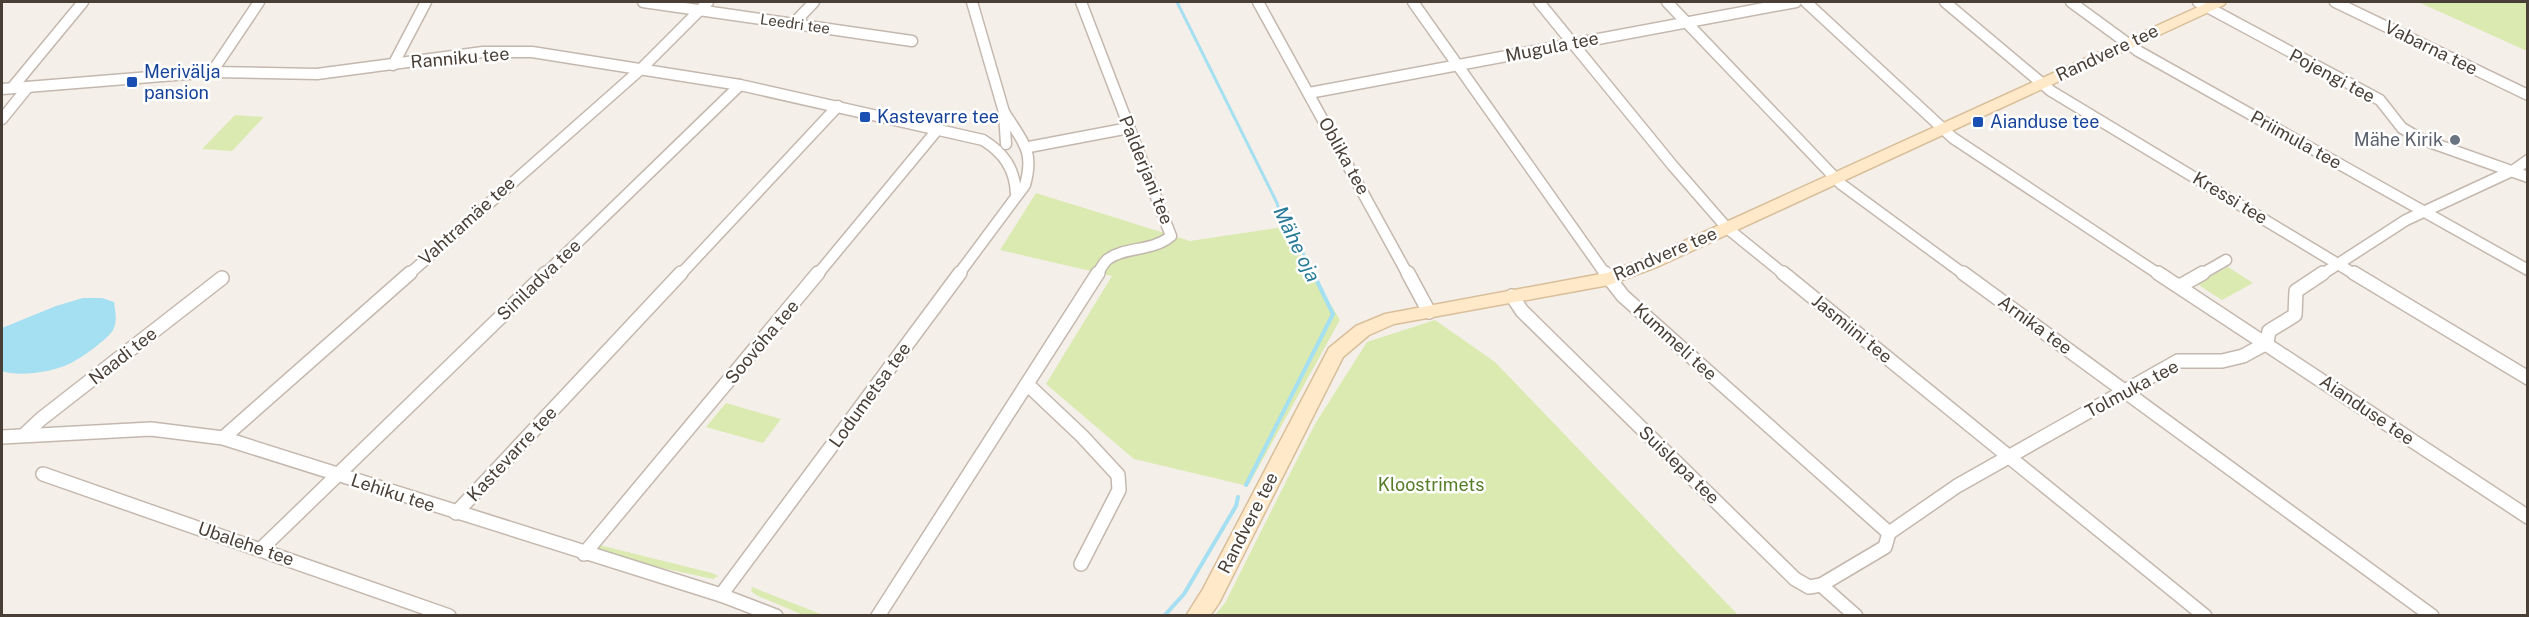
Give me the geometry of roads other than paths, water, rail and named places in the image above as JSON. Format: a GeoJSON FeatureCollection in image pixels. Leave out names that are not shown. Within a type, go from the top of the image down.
{"type":"FeatureCollection","features":[{"type":"Feature","properties":{"kind":"main road","name":"Randvere tee"},"geometry":{"type":"LineString","coordinates":[[1197,615],[1211,596],[1336,353],[1356,334],[1374,324],[1429,312],[1609,279],[1653,262],[2127,44],[2208,3]]}},
{"type":"Feature","properties":{"kind":"street"},"geometry":{"type":"LineString","coordinates":[[7,88],[83,2]]}},
{"type":"Feature","properties":{"kind":"street"},"geometry":{"type":"LineString","coordinates":[[212,72],[259,2]]}},
{"type":"Feature","properties":{"kind":"street"},"geometry":{"type":"LineString","coordinates":[[393,64],[426,2]]}},
{"type":"Feature","properties":{"kind":"street","name":"Leedri tee"},"geometry":{"type":"LineString","coordinates":[[643,2],[704,6],[794,23],[912,40]]}},
{"type":"Feature","properties":{"kind":"street"},"geometry":{"type":"LineString","coordinates":[[794,23],[814,2]]}},
{"type":"Feature","properties":{"kind":"street"},"geometry":{"type":"LineString","coordinates":[[972,2],[1004,112],[1003,149],[1013,169],[1016,194]]}},
{"type":"Feature","properties":{"kind":"street","name":"Palderjani tee"},"geometry":{"type":"LineString","coordinates":[[878,615],[1106,260],[1114,255],[1157,245],[1171,236],[1081,2]]}},
{"type":"Feature","properties":{"kind":"street","name":"Oblika tee"},"geometry":{"type":"LineString","coordinates":[[1258,2],[1429,312]]}},
{"type":"Feature","properties":{"kind":"street","name":"Kummeli tee"},"geometry":{"type":"LineString","coordinates":[[1413,2],[1623,296],[1889,533]]}},
{"type":"Feature","properties":{"kind":"street","name":"Jasmiini tee"},"geometry":{"type":"LineString","coordinates":[[1539,2],[1673,166],[1727,228],[2205,615]]}},
{"type":"Feature","properties":{"kind":"street","name":"Arnika tee"},"geometry":{"type":"LineString","coordinates":[[1667,2],[1835,178],[2432,615]]}},
{"type":"Feature","properties":{"kind":"street","name":"Mugula tee"},"geometry":{"type":"LineString","coordinates":[[1309,93],[1775,3],[1796,2]]}},
{"type":"Feature","properties":{"kind":"street","name":"Aianduse tee"},"geometry":{"type":"LineString","coordinates":[[1806,2],[1942,129],[2528,516]]}},
{"type":"Feature","properties":{"kind":"street","name":"Kressi tee"},"geometry":{"type":"LineString","coordinates":[[1945,2],[2040,83],[2528,378]]}},
{"type":"Feature","properties":{"kind":"street","name":"Priimula tee"},"geometry":{"type":"LineString","coordinates":[[2071,2],[2127,44],[2528,270]]}},
{"type":"Feature","properties":{"kind":"street","name":"Vabarna tee"},"geometry":{"type":"LineString","coordinates":[[2335,2],[2528,95]]}},
{"type":"Feature","properties":{"kind":"street","name":"Pojengi tee"},"geometry":{"type":"LineString","coordinates":[[2208,3],[2380,100],[2387,106],[2395,121],[2407,132],[2450,151],[2514,170],[2528,177]]}},
{"type":"Feature","properties":{"kind":"street","name":"Vahtramäe tee"},"geometry":{"type":"LineString","coordinates":[[224,438],[641,69],[704,6]]}},
{"type":"Feature","properties":{"kind":"street","name":"Ranniku tee"},"geometry":{"type":"LineString","coordinates":[[7,88],[212,72],[317,74],[483,52],[532,52],[740,85],[986,140]]}},
{"type":"Feature","properties":{"kind":"street","name":"Siniladva tee"},"geometry":{"type":"LineString","coordinates":[[261,549],[740,85]]}},
{"type":"Feature","properties":{"kind":"street"},"geometry":{"type":"LineString","coordinates":[[2,119],[28,87]]}},
{"type":"Feature","properties":{"kind":"street","name":"Kastevarre tee"},"geometry":{"type":"LineString","coordinates":[[456,513],[838,106]]}},
{"type":"Feature","properties":{"kind":"street"},"geometry":{"type":"LineString","coordinates":[[1004,112],[1027,146]]}},
{"type":"Feature","properties":{"kind":"street"},"geometry":{"type":"LineString","coordinates":[[1003,149],[1129,128]]}},
{"type":"Feature","properties":{"kind":"street","name":"Soovõha tee"},"geometry":{"type":"LineString","coordinates":[[585,554],[938,129]]}},
{"type":"Feature","properties":{"kind":"street"},"geometry":{"type":"LineString","coordinates":[[986,140],[1001,136],[1005,130]]}},
{"type":"Feature","properties":{"kind":"street"},"geometry":{"type":"LineString","coordinates":[[986,140],[1018,158],[1027,146]]}},
{"type":"Feature","properties":{"kind":"street","name":"Lodumetsa tee"},"geometry":{"type":"LineString","coordinates":[[721,595],[1016,194],[1025,185],[1029,172],[1027,146]]}},
{"type":"Feature","properties":{"kind":"street","name":"Tolmuka tee"},"geometry":{"type":"LineString","coordinates":[[1821,585],[1886,547],[1889,533],[1957,486],[2178,361],[2222,361],[2243,356],[2267,343],[2269,331],[2295,315],[2296,291],[2406,220],[2514,170],[2528,160]]}},
{"type":"Feature","properties":{"kind":"street"},"geometry":{"type":"LineString","coordinates":[[2180,286],[2226,260]]}},
{"type":"Feature","properties":{"kind":"street","name":"Naadi tee"},"geometry":{"type":"LineString","coordinates":[[24,435],[41,419],[222,278]]}},
{"type":"Feature","properties":{"kind":"street","name":"Suislepa tee"},"geometry":{"type":"LineString","coordinates":[[1512,297],[1522,311],[1795,579],[1809,587],[1821,585],[1856,615]]}},
{"type":"Feature","properties":{"kind":"street"},"geometry":{"type":"LineString","coordinates":[[1027,384],[1082,436],[1118,475],[1119,490],[1081,564]]}},
{"type":"Feature","properties":{"kind":"street","name":"Lehiku tee"},"geometry":{"type":"LineString","coordinates":[[2,437],[151,429],[224,438],[585,554],[721,595],[776,615]]}},
{"type":"Feature","properties":{"kind":"street","name":"Ubalehe tee"},"geometry":{"type":"LineString","coordinates":[[43,474],[449,615]]}},
{"type":"Feature","properties":{"kind":"water"},"geometry":{"type":"Polygon","coordinates":[[[83,298],[102,298],[114,302],[115,323],[113,330],[105,339],[80,358],[62,367],[26,374],[2,371],[2,328],[56,306],[83,298]]]}},
{"type":"Feature","properties":{"kind":"waterway","name":"Mähe oja"},"geometry":{"type":"LineString","coordinates":[[1177,2],[1277,203],[1281,217],[1290,227],[1313,273]]}},
{"type":"Feature","properties":{"kind":"waterway","name":"Mähe oja"},"geometry":{"type":"LineString","coordinates":[[1246,485],[1333,314],[1313,273]]}},
{"type":"Feature","properties":{"kind":"waterway","name":"Mähe oja"},"geometry":{"type":"LineString","coordinates":[[1164,616],[1184,594],[1236,506],[1238,497]]}},
{"type":"Feature","properties":{"kind":"place","name":"Merivälja pansion"},"geometry":{"type":"Point","coordinates":[132,82]}},
{"type":"Feature","properties":{"kind":"place","name":"Kastevarre tee"},"geometry":{"type":"Point","coordinates":[865,117]}},
{"type":"Feature","properties":{"kind":"place","name":"Aianduse tee"},"geometry":{"type":"Point","coordinates":[1978,122]}},
{"type":"Feature","properties":{"kind":"place","name":"Mähe Kirik"},"geometry":{"type":"Point","coordinates":[2455,140]}},
{"type":"Feature","properties":{"kind":"park label","name":"Kloostrimets"},"geometry":{"type":"Point","coordinates":[1431,485]}}]}
